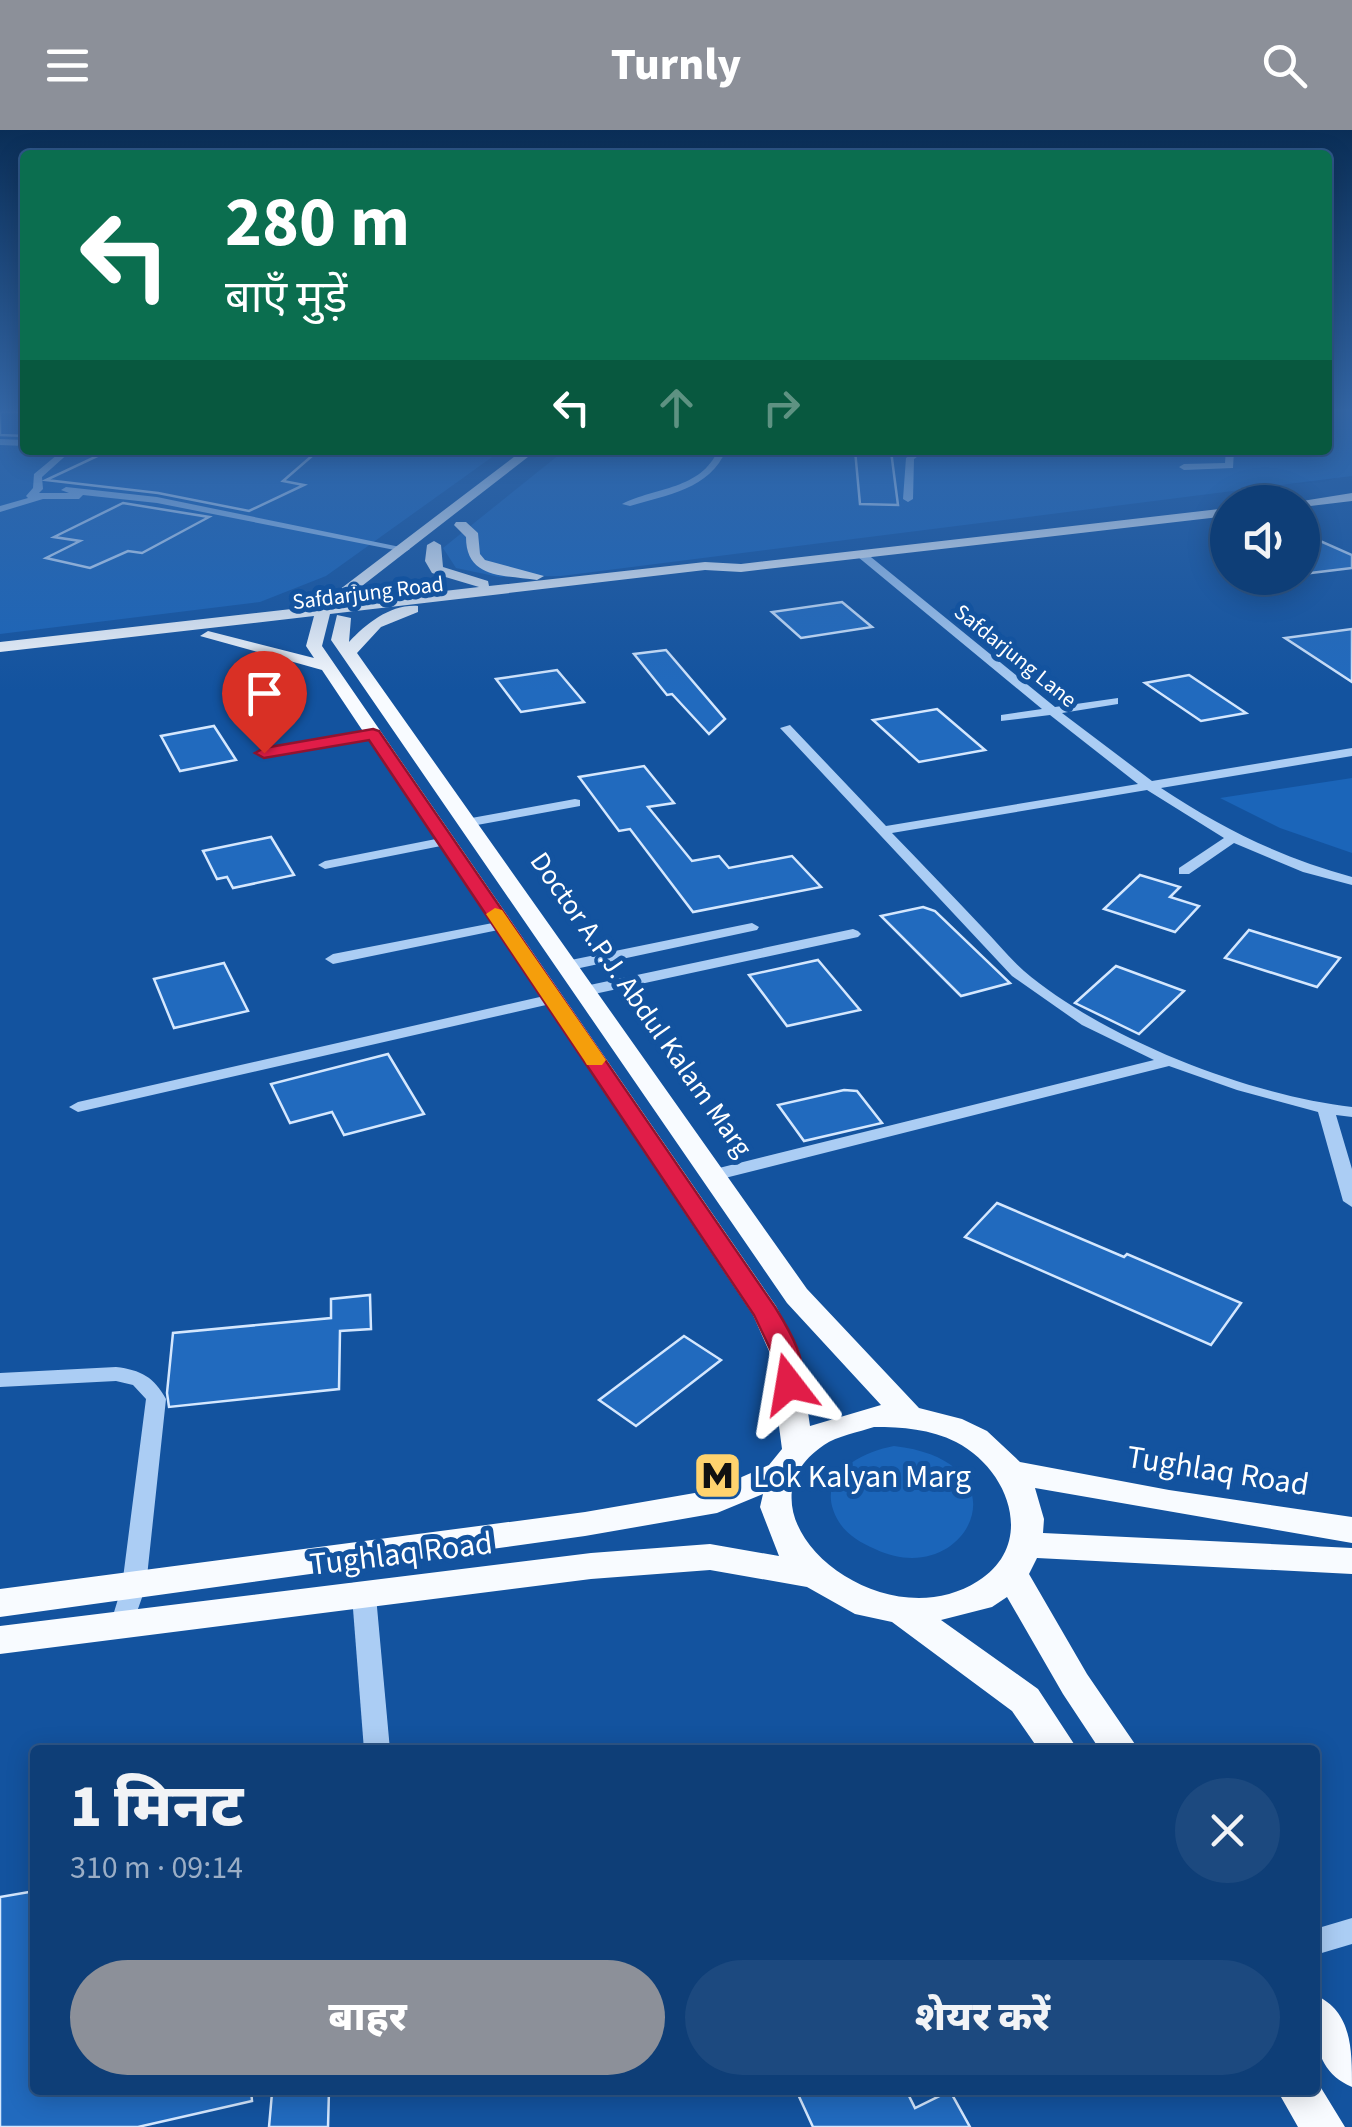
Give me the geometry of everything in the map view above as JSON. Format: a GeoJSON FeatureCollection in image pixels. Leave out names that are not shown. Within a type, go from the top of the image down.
{"type":"FeatureCollection","features":[{"type":"Feature","properties":{"kind":"main road"},"geometry":{"type":"LineString","coordinates":[[322,614],[461,505]]}},
{"type":"Feature","properties":{"kind":"main road"},"geometry":{"type":"LineString","coordinates":[[404,569],[484,505]]}},
{"type":"Feature","properties":{"kind":"main road","name":"Safdarjung Road"},"geometry":{"type":"LineString","coordinates":[[349,612],[704,566],[741,568],[862,556],[1210,514]]}},
{"type":"Feature","properties":{"kind":"main road"},"geometry":{"type":"LineString","coordinates":[[461,524],[473,536],[472,555],[480,563],[523,574],[582,580]]}},
{"type":"Feature","properties":{"kind":"main road"},"geometry":{"type":"LineString","coordinates":[[434,545],[432,561],[437,570],[449,576],[518,588]]}},
{"type":"Feature","properties":{"kind":"main road","name":"Safdarjung Road"},"geometry":{"type":"LineString","coordinates":[[0,647],[248,617],[412,610],[714,576],[741,568]]}},
{"type":"Feature","properties":{"kind":"main road"},"geometry":{"type":"LineString","coordinates":[[248,617],[371,576]]}},
{"type":"Feature","properties":{"kind":"main road"},"geometry":{"type":"LineString","coordinates":[[349,612],[389,581]]}},
{"type":"Feature","properties":{"kind":"main road"},"geometry":{"type":"LineString","coordinates":[[208,636],[338,668],[374,624],[412,610]]}},
{"type":"Feature","properties":{"kind":"main road","name":"Doctor A.P.J. Abdul Kalam Marg"},"geometry":{"type":"LineString","coordinates":[[349,612],[339,640],[338,668],[373,734],[766,1313],[784,1351],[790,1461]]}},
{"type":"Feature","properties":{"kind":"main road","name":"Safdarjung Road"},"geometry":{"type":"LineString","coordinates":[[0,661],[208,636],[322,614]]}},
{"type":"Feature","properties":{"kind":"main road","name":"Doctor A.P.J. Abdul Kalam Marg"},"geometry":{"type":"LineString","coordinates":[[322,614],[314,646],[338,668],[368,681],[797,1296],[910,1416]]}},
{"type":"Feature","properties":{"kind":"main road"},"geometry":{"type":"LineString","coordinates":[[874,1416],[910,1416],[958,1430],[979,1441],[1012,1472],[1028,1508],[1019,1559],[986,1594],[948,1608],[903,1611],[868,1605],[837,1592],[810,1574],[787,1546],[776,1516],[777,1486],[790,1461],[839,1424],[874,1416]]}},
{"type":"Feature","properties":{"kind":"main road","name":"Tughlaq Road"},"geometry":{"type":"LineString","coordinates":[[0,1604],[604,1521],[717,1501],[790,1461]]}},
{"type":"Feature","properties":{"kind":"main road","name":"Tughlaq Road"},"geometry":{"type":"LineString","coordinates":[[1012,1472],[1169,1502],[1352,1530]]}},
{"type":"Feature","properties":{"kind":"main road","name":"Tughlaq Road"},"geometry":{"type":"LineString","coordinates":[[0,1640],[591,1566],[710,1557],[810,1574]]}},
{"type":"Feature","properties":{"kind":"main road"},"geometry":{"type":"LineString","coordinates":[[1019,1559],[1352,1561]]}},
{"type":"Feature","properties":{"kind":"main road"},"geometry":{"type":"LineString","coordinates":[[1019,1559],[1111,1738]]}},
{"type":"Feature","properties":{"kind":"main road"},"geometry":{"type":"LineString","coordinates":[[903,1611],[1025,1700],[1056,1745]]}},
{"type":"Feature","properties":{"kind":"main road"},"geometry":{"type":"LineString","coordinates":[[1320,2022],[1352,2066]]}},
{"type":"Feature","properties":{"kind":"main road"},"geometry":{"type":"LineString","coordinates":[[1302,2095],[1324,2127]]}},
{"type":"Feature","properties":{"kind":"street"},"geometry":{"type":"LineString","coordinates":[[171,505],[405,549]]}},
{"type":"Feature","properties":{"kind":"street","name":"Safdarjung Lane"},"geometry":{"type":"LineString","coordinates":[[862,556],[1144,785],[1233,838],[1320,875],[1352,881]]}},
{"type":"Feature","properties":{"kind":"street"},"geometry":{"type":"LineString","coordinates":[[1005,718],[1114,701]]}},
{"type":"Feature","properties":{"kind":"street"},"geometry":{"type":"LineString","coordinates":[[786,728],[1016,973],[1058,1007],[1113,1037],[1170,1061],[1256,1091],[1352,1112]]}},
{"type":"Feature","properties":{"kind":"street"},"geometry":{"type":"LineString","coordinates":[[264,753],[373,734]]}},
{"type":"Feature","properties":{"kind":"street"},"geometry":{"type":"LineString","coordinates":[[884,830],[1352,752]]}},
{"type":"Feature","properties":{"kind":"street"},"geometry":{"type":"LineString","coordinates":[[466,822],[575,802]]}},
{"type":"Feature","properties":{"kind":"street"},"geometry":{"type":"LineString","coordinates":[[1184,871],[1233,838]]}},
{"type":"Feature","properties":{"kind":"street"},"geometry":{"type":"LineString","coordinates":[[325,865],[446,841]]}},
{"type":"Feature","properties":{"kind":"street"},"geometry":{"type":"LineString","coordinates":[[332,960],[503,926]]}},
{"type":"Feature","properties":{"kind":"street"},"geometry":{"type":"LineString","coordinates":[[566,966],[752,927]]}},
{"type":"Feature","properties":{"kind":"street"},"geometry":{"type":"LineString","coordinates":[[585,991],[853,934]]}},
{"type":"Feature","properties":{"kind":"street"},"geometry":{"type":"LineString","coordinates":[[78,1107],[553,999]]}},
{"type":"Feature","properties":{"kind":"street"},"geometry":{"type":"LineString","coordinates":[[713,1175],[1170,1061]]}},
{"type":"Feature","properties":{"kind":"street"},"geometry":{"type":"LineString","coordinates":[[1326,1109],[1352,1202]]}},
{"type":"Feature","properties":{"kind":"street"},"geometry":{"type":"LineString","coordinates":[[0,1380],[116,1374],[136,1376],[149,1384],[156,1399],[134,1586],[123,1622]]}},
{"type":"Feature","properties":{"kind":"street"},"geometry":{"type":"LineString","coordinates":[[364,1596],[378,1745]]}},
{"type":"Feature","properties":{"kind":"street"},"geometry":{"type":"LineString","coordinates":[[1320,1941],[1352,1931]]}},
{"type":"Feature","properties":{"kind":"shaded area"},"geometry":{"type":"Polygon","coordinates":[[[0,505],[425,505],[326,576],[260,602],[0,634],[0,505]]]}},
{"type":"Feature","properties":{"kind":"shaded area"},"geometry":{"type":"Polygon","coordinates":[[[496,505],[1121,505],[561,576],[499,577],[456,568],[443,548],[496,505]]]}},
{"type":"Feature","properties":{"kind":"shaded area"},"geometry":{"type":"Polygon","coordinates":[[[1352,778],[1352,853],[1280,828],[1220,798],[1352,778]]]}},
{"type":"Feature","properties":{"kind":"shaded area"},"geometry":{"type":"Polygon","coordinates":[[[894,1446],[937,1457],[962,1475],[973,1497],[970,1520],[957,1540],[936,1554],[908,1558],[870,1547],[846,1531],[832,1506],[831,1493],[842,1470],[866,1455],[894,1446]]]}},
{"type":"Feature","properties":{"kind":"building"},"geometry":{"type":"Polygon","coordinates":[[[119,505],[209,517],[142,553],[128,551],[90,568],[46,558],[80,541],[54,537],[119,505]]]}},
{"type":"Feature","properties":{"kind":"building"},"geometry":{"type":"Polygon","coordinates":[[[220,505],[261,505],[249,511],[220,505]]]}},
{"type":"Feature","properties":{"kind":"building"},"geometry":{"type":"Polygon","coordinates":[[[1320,541],[1352,555],[1352,568],[1320,572],[1320,541]]]}},
{"type":"Feature","properties":{"kind":"building"},"geometry":{"type":"Polygon","coordinates":[[[842,602],[872,627],[801,638],[772,612],[842,602]]]}},
{"type":"Feature","properties":{"kind":"building"},"geometry":{"type":"Polygon","coordinates":[[[1352,629],[1352,682],[1285,638],[1352,629]]]}},
{"type":"Feature","properties":{"kind":"building"},"geometry":{"type":"Polygon","coordinates":[[[666,650],[725,719],[709,734],[672,694],[667,695],[634,654],[666,650]]]}},
{"type":"Feature","properties":{"kind":"building"},"geometry":{"type":"Polygon","coordinates":[[[557,670],[584,702],[521,712],[496,679],[557,670]]]}},
{"type":"Feature","properties":{"kind":"building"},"geometry":{"type":"Polygon","coordinates":[[[1189,675],[1246,713],[1201,721],[1145,683],[1189,675]]]}},
{"type":"Feature","properties":{"kind":"building"},"geometry":{"type":"Polygon","coordinates":[[[937,709],[985,750],[919,762],[873,720],[937,709]]]}},
{"type":"Feature","properties":{"kind":"building"},"geometry":{"type":"Polygon","coordinates":[[[214,726],[236,760],[180,771],[161,736],[214,726]]]}},
{"type":"Feature","properties":{"kind":"building"},"geometry":{"type":"Polygon","coordinates":[[[644,766],[674,803],[648,807],[692,861],[719,856],[729,868],[792,856],[821,887],[693,912],[630,829],[619,831],[579,777],[644,766]]]}},
{"type":"Feature","properties":{"kind":"building"},"geometry":{"type":"Polygon","coordinates":[[[271,837],[294,875],[233,888],[227,877],[217,879],[203,851],[271,837]]]}},
{"type":"Feature","properties":{"kind":"building"},"geometry":{"type":"Polygon","coordinates":[[[1140,875],[1180,887],[1170,897],[1199,906],[1175,932],[1104,909],[1140,875]]]}},
{"type":"Feature","properties":{"kind":"building"},"geometry":{"type":"Polygon","coordinates":[[[923,907],[935,911],[1010,983],[961,996],[881,916],[923,907]]]}},
{"type":"Feature","properties":{"kind":"building"},"geometry":{"type":"Polygon","coordinates":[[[1249,930],[1340,958],[1317,987],[1225,958],[1249,930]]]}},
{"type":"Feature","properties":{"kind":"building"},"geometry":{"type":"Polygon","coordinates":[[[818,960],[860,1010],[787,1026],[749,975],[818,960]]]}},
{"type":"Feature","properties":{"kind":"building"},"geometry":{"type":"Polygon","coordinates":[[[224,963],[248,1011],[174,1028],[154,979],[224,963]]]}},
{"type":"Feature","properties":{"kind":"building"},"geometry":{"type":"Polygon","coordinates":[[[1116,966],[1184,991],[1139,1034],[1075,1003],[1116,966]]]}},
{"type":"Feature","properties":{"kind":"building"},"geometry":{"type":"Polygon","coordinates":[[[388,1054],[424,1114],[344,1135],[332,1112],[290,1123],[271,1084],[388,1054]]]}},
{"type":"Feature","properties":{"kind":"building"},"geometry":{"type":"Polygon","coordinates":[[[844,1090],[857,1091],[882,1123],[804,1141],[778,1105],[844,1090]]]}},
{"type":"Feature","properties":{"kind":"building"},"geometry":{"type":"Polygon","coordinates":[[[997,1203],[1241,1303],[1211,1345],[965,1237],[997,1203]]]}},
{"type":"Feature","properties":{"kind":"building"},"geometry":{"type":"Polygon","coordinates":[[[370,1295],[371,1329],[340,1331],[339,1389],[169,1407],[173,1333],[331,1318],[331,1299],[370,1295]]]}},
{"type":"Feature","properties":{"kind":"building"},"geometry":{"type":"Polygon","coordinates":[[[684,1336],[721,1360],[636,1426],[599,1400],[684,1336]]]}},
{"type":"Feature","properties":{"kind":"building"},"geometry":{"type":"Polygon","coordinates":[[[30,1892],[30,2095],[251,2095],[252,2101],[138,2127],[0,2127],[0,1897],[30,1892]]]}},
{"type":"Feature","properties":{"kind":"building"},"geometry":{"type":"Polygon","coordinates":[[[272,2095],[329,2095],[328,2127],[269,2127],[272,2095]]]}},
{"type":"Feature","properties":{"kind":"building"},"geometry":{"type":"Polygon","coordinates":[[[798,2095],[908,2095],[915,2108],[942,2095],[952,2095],[970,2127],[813,2127],[798,2095]]]}},
{"type":"Feature","properties":{"kind":"slow traffic"},"geometry":{"type":"LineString","coordinates":[[495,914],[595,1060]]}},
{"type":"Feature","properties":{"kind":"place","name":"Lok Kalyan Marg"},"geometry":{"type":"Point","coordinates":[718,1476]}},
{"type":"Feature","properties":{"kind":"route"},"geometry":{"type":"LineString","coordinates":[[264,753],[373,734],[766,1313],[784,1351],[789,1384]]}}]}
